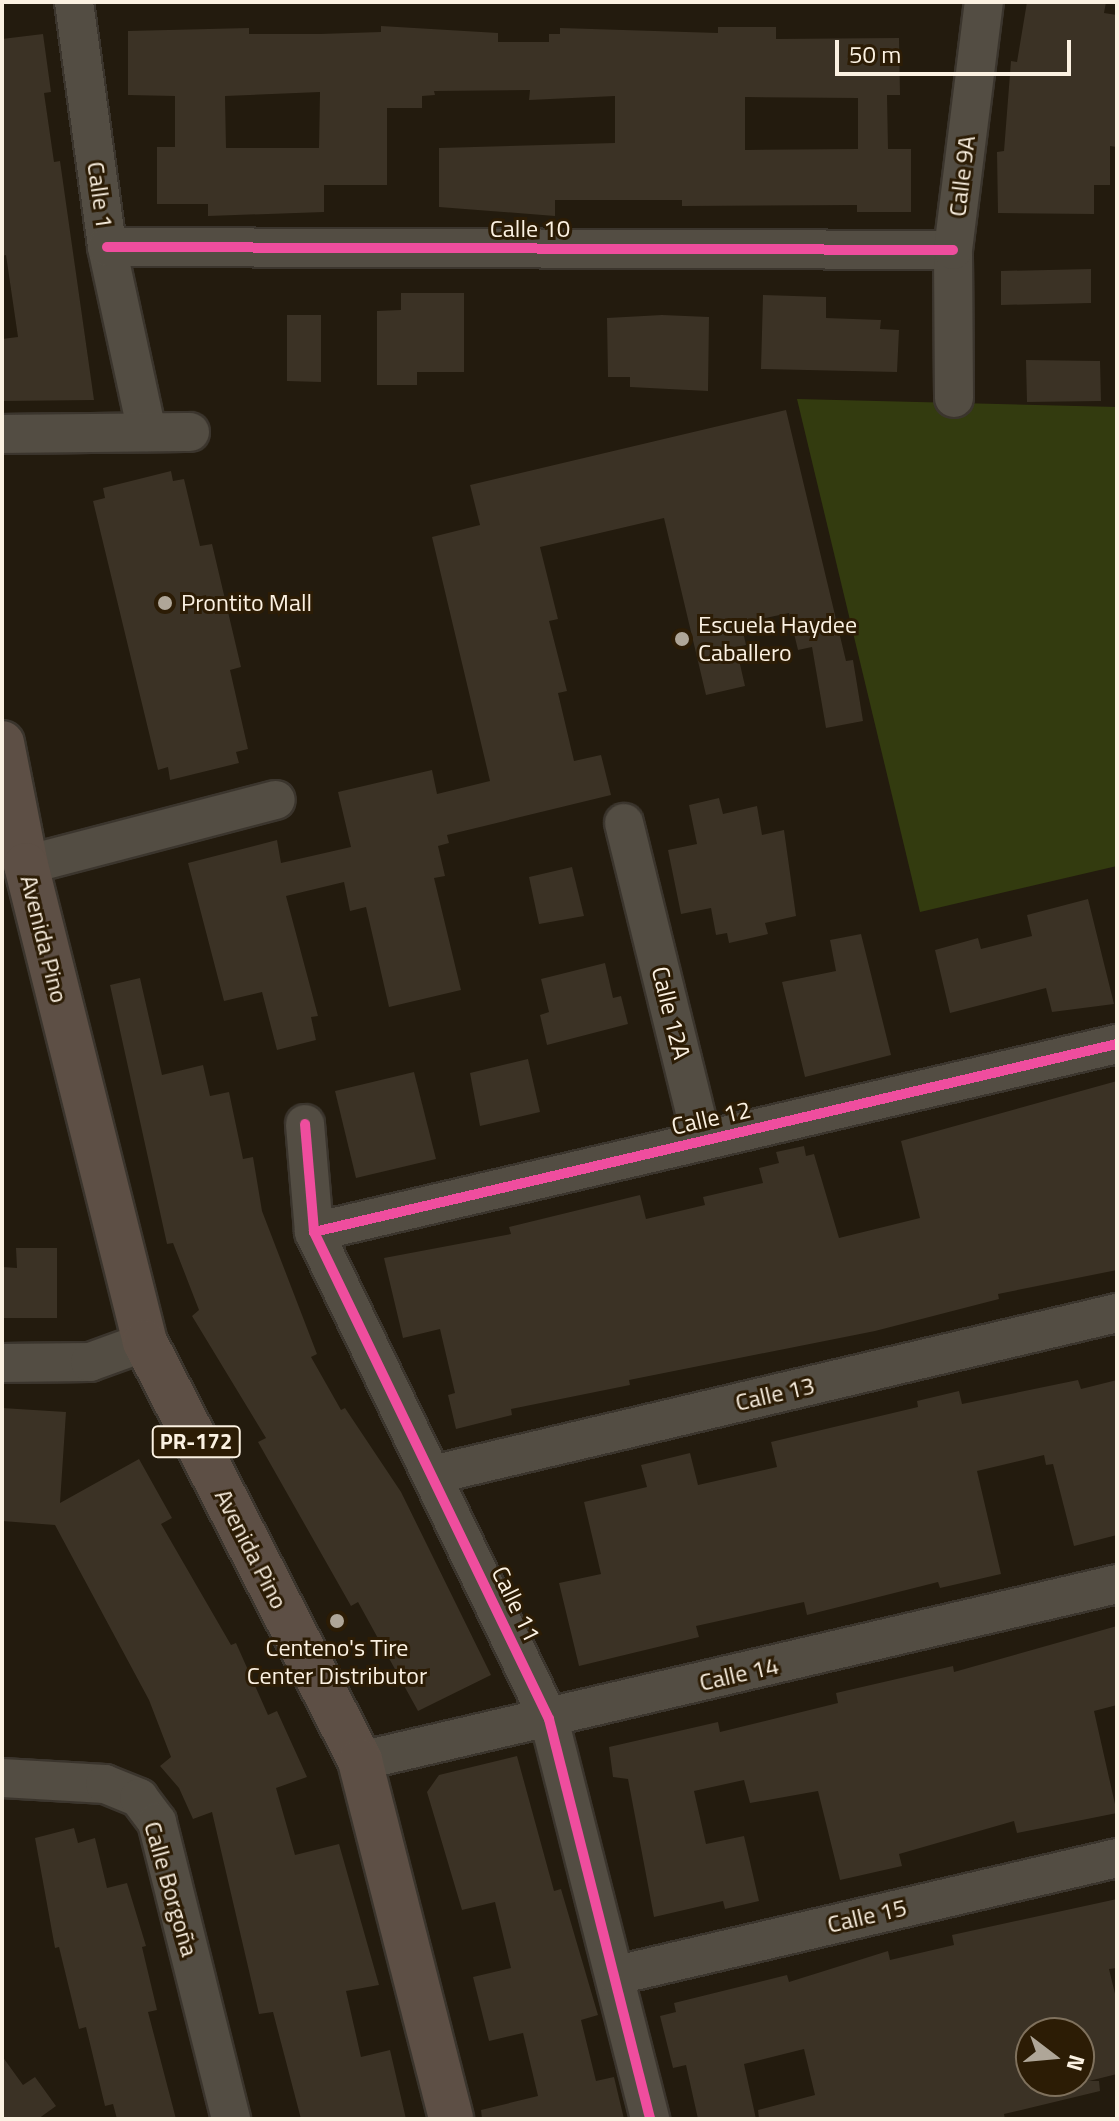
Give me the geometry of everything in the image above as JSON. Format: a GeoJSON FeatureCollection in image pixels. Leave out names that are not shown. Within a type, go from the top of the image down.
{"type":"FeatureCollection","features":[{"type":"Feature","properties":{"kind":"main road","name":"Avenida Pino"},"geometry":{"type":"LineString","coordinates":[[2,743],[26,865],[145,1342],[360,1761],[451,2119]]}},
{"type":"Feature","properties":{"kind":"street","name":"Calle 1"},"geometry":{"type":"LineString","coordinates":[[74,2],[107,247],[147,432]]}},
{"type":"Feature","properties":{"kind":"street","name":"Calle 9A"},"geometry":{"type":"LineString","coordinates":[[954,398],[953,250],[984,2]]}},
{"type":"Feature","properties":{"kind":"street","name":"Calle 10"},"geometry":{"type":"LineString","coordinates":[[107,247],[953,250]]}},
{"type":"Feature","properties":{"kind":"street"},"geometry":{"type":"LineString","coordinates":[[2,434],[190,432]]}},
{"type":"Feature","properties":{"kind":"street"},"geometry":{"type":"LineString","coordinates":[[26,865],[276,800]]}},
{"type":"Feature","properties":{"kind":"street","name":"Calle 12A"},"geometry":{"type":"LineString","coordinates":[[624,823],[702,1141]]}},
{"type":"Feature","properties":{"kind":"street","name":"Calle 12"},"geometry":{"type":"LineString","coordinates":[[314,1232],[1117,1044]]}},
{"type":"Feature","properties":{"kind":"street","name":"Calle 11"},"geometry":{"type":"LineString","coordinates":[[305,1124],[314,1232],[549,1719],[617,1975],[650,2119]]}},
{"type":"Feature","properties":{"kind":"street","name":"Calle 13"},"geometry":{"type":"LineString","coordinates":[[432,1475],[1117,1313]]}},
{"type":"Feature","properties":{"kind":"street"},"geometry":{"type":"LineString","coordinates":[[2,1363],[90,1362],[145,1342]]}},
{"type":"Feature","properties":{"kind":"street","name":"Calle 14"},"geometry":{"type":"LineString","coordinates":[[360,1761],[1117,1584]]}},
{"type":"Feature","properties":{"kind":"street","name":"Calle Borgoña"},"geometry":{"type":"LineString","coordinates":[[2,1778],[105,1784],[139,1798],[157,1822],[231,2119]]}},
{"type":"Feature","properties":{"kind":"street","name":"Calle 15"},"geometry":{"type":"LineString","coordinates":[[617,1975],[1117,1858]]}},
{"type":"Feature","properties":{"kind":"green space"},"geometry":{"type":"Polygon","coordinates":[[[797,399],[1117,407],[1117,866],[920,912],[797,399]]]}},
{"type":"Feature","properties":{"kind":"building"},"geometry":{"type":"Polygon","coordinates":[[[1027,2],[1106,2],[1104,13],[1117,15],[1117,147],[1110,146],[1110,185],[1094,185],[1094,214],[998,213],[997,152],[1004,151],[1011,61],[1017,62],[1027,2]]]}},
{"type":"Feature","properties":{"kind":"building"},"geometry":{"type":"Polygon","coordinates":[[[381,26],[498,33],[498,42],[549,42],[549,34],[560,34],[560,28],[718,33],[718,27],[776,27],[776,39],[899,38],[900,95],[887,95],[888,149],[911,149],[911,212],[857,212],[857,205],[682,206],[682,200],[555,200],[555,216],[439,207],[439,148],[615,143],[615,96],[529,100],[530,90],[434,91],[435,95],[422,96],[422,108],[387,108],[387,185],[324,185],[324,212],[208,216],[208,204],[157,204],[157,147],[175,147],[175,96],[128,95],[128,31],[249,28],[249,34],[381,32],[381,26]],[[320,92],[225,96],[226,148],[319,148],[320,92]],[[745,97],[745,150],[858,149],[858,98],[745,97]]]}},
{"type":"Feature","properties":{"kind":"building"},"geometry":{"type":"Polygon","coordinates":[[[43,34],[51,92],[44,93],[54,162],[60,161],[94,400],[2,401],[2,339],[18,337],[6,255],[2,256],[2,39],[43,34]]]}},
{"type":"Feature","properties":{"kind":"building"},"geometry":{"type":"Polygon","coordinates":[[[1091,269],[1091,303],[1001,305],[1001,271],[1091,269]]]}},
{"type":"Feature","properties":{"kind":"building"},"geometry":{"type":"Polygon","coordinates":[[[401,293],[464,293],[464,372],[417,372],[417,385],[377,385],[377,311],[401,310],[401,293]]]}},
{"type":"Feature","properties":{"kind":"building"},"geometry":{"type":"Polygon","coordinates":[[[763,295],[826,297],[826,318],[881,320],[880,329],[899,330],[897,372],[761,369],[763,295]]]}},
{"type":"Feature","properties":{"kind":"building"},"geometry":{"type":"Polygon","coordinates":[[[287,315],[321,315],[321,382],[287,381],[287,315]]]}},
{"type":"Feature","properties":{"kind":"building"},"geometry":{"type":"Polygon","coordinates":[[[662,315],[709,317],[708,391],[630,387],[630,377],[608,377],[607,318],[662,315]]]}},
{"type":"Feature","properties":{"kind":"building"},"geometry":{"type":"Polygon","coordinates":[[[1026,360],[1100,361],[1101,401],[1027,402],[1026,360]]]}},
{"type":"Feature","properties":{"kind":"building"},"geometry":{"type":"Polygon","coordinates":[[[786,410],[846,661],[853,660],[863,721],[826,728],[812,647],[798,650],[789,613],[741,623],[746,645],[736,647],[745,686],[706,695],[664,518],[540,547],[558,619],[549,621],[567,691],[558,693],[574,761],[601,755],[611,795],[447,835],[449,843],[438,846],[445,876],[434,878],[461,990],[389,1007],[366,907],[350,911],[344,882],[286,896],[318,1016],[311,1017],[316,1040],[277,1050],[262,992],[224,1001],[188,863],[277,840],[281,863],[351,847],[338,792],[432,770],[437,794],[490,781],[432,537],[480,525],[470,485],[786,410]]]}},
{"type":"Feature","properties":{"kind":"building","name":"Prontito Mall"},"geometry":{"type":"Polygon","coordinates":[[[171,471],[173,481],[184,479],[200,546],[212,544],[241,667],[230,670],[248,749],[236,752],[239,763],[170,780],[168,767],[158,770],[93,501],[105,498],[103,488],[171,471]]]}},
{"type":"Feature","properties":{"kind":"building"},"geometry":{"type":"Polygon","coordinates":[[[719,798],[723,814],[757,806],[762,835],[784,830],[796,916],[765,923],[768,934],[729,943],[727,933],[716,935],[711,908],[681,914],[668,850],[697,844],[689,805],[719,798]]]}},
{"type":"Feature","properties":{"kind":"building"},"geometry":{"type":"Polygon","coordinates":[[[572,867],[584,916],[539,924],[529,877],[572,867]]]}},
{"type":"Feature","properties":{"kind":"building"},"geometry":{"type":"Polygon","coordinates":[[[1088,899],[1114,1004],[1052,1012],[1046,988],[950,1013],[935,950],[978,938],[981,949],[1032,936],[1027,915],[1088,899]]]}},
{"type":"Feature","properties":{"kind":"building"},"geometry":{"type":"Polygon","coordinates":[[[861,934],[891,1055],[805,1077],[782,982],[836,971],[830,940],[861,934]]]}},
{"type":"Feature","properties":{"kind":"building"},"geometry":{"type":"Polygon","coordinates":[[[605,963],[613,998],[621,996],[628,1024],[547,1045],[540,1015],[549,1012],[541,979],[605,963]]]}},
{"type":"Feature","properties":{"kind":"building"},"geometry":{"type":"Polygon","coordinates":[[[140,978],[162,1075],[203,1065],[210,1096],[229,1092],[243,1159],[253,1157],[262,1211],[317,1354],[311,1357],[341,1410],[345,1408],[401,1492],[491,1675],[418,1711],[358,1602],[351,1606],[258,1442],[266,1438],[192,1316],[199,1310],[173,1243],[167,1244],[110,985],[140,978]]]}},
{"type":"Feature","properties":{"kind":"building"},"geometry":{"type":"Polygon","coordinates":[[[528,1059],[540,1112],[480,1126],[470,1073],[528,1059]]]}},
{"type":"Feature","properties":{"kind":"building"},"geometry":{"type":"Polygon","coordinates":[[[414,1072],[436,1159],[356,1178],[335,1091],[414,1072]]]}},
{"type":"Feature","properties":{"kind":"building"},"geometry":{"type":"Polygon","coordinates":[[[1117,1081],[1117,1270],[998,1294],[999,1299],[875,1331],[629,1380],[630,1385],[511,1409],[512,1415],[456,1429],[448,1395],[455,1393],[440,1329],[403,1338],[384,1258],[511,1234],[509,1227],[640,1195],[646,1219],[705,1205],[703,1197],[763,1183],[759,1168],[779,1163],[776,1152],[804,1146],[806,1156],[814,1154],[839,1238],[920,1218],[901,1141],[1117,1081]]]}},
{"type":"Feature","properties":{"kind":"building"},"geometry":{"type":"Polygon","coordinates":[[[16,1248],[57,1248],[57,1318],[2,1318],[2,1267],[17,1268],[16,1248]]]}},
{"type":"Feature","properties":{"kind":"building"},"geometry":{"type":"Polygon","coordinates":[[[1078,1380],[1081,1389],[1117,1380],[1117,1535],[1074,1546],[1053,1464],[1046,1465],[1044,1455],[977,1471],[1001,1574],[940,1588],[938,1582],[807,1615],[804,1602],[696,1626],[699,1637],[579,1666],[559,1583],[601,1574],[584,1502],[647,1487],[641,1465],[690,1453],[698,1485],[777,1467],[771,1442],[918,1407],[917,1401],[959,1391],[962,1404],[1078,1380]]]}},
{"type":"Feature","properties":{"kind":"building"},"geometry":{"type":"Polygon","coordinates":[[[2,1408],[66,1412],[60,1503],[139,1459],[172,1518],[161,1524],[231,1645],[236,1643],[268,1715],[277,1711],[307,1777],[276,1788],[295,1855],[339,1844],[379,1985],[346,1991],[361,2057],[390,2050],[406,2119],[301,2119],[273,2012],[259,2014],[212,1812],[193,1819],[179,1788],[160,1766],[171,1757],[149,1700],[55,1525],[2,1521],[2,1408]]]}},
{"type":"Feature","properties":{"kind":"building"},"geometry":{"type":"Polygon","coordinates":[[[1117,1626],[1117,1705],[1094,1711],[1117,1813],[1017,1833],[1014,1821],[899,1854],[902,1866],[840,1880],[818,1791],[750,1803],[744,1780],[694,1791],[706,1844],[744,1836],[759,1901],[725,1909],[723,1901],[654,1917],[628,1779],[613,1777],[609,1747],[718,1722],[720,1732],[838,1703],[836,1693],[953,1666],[954,1672],[1117,1626]]]}},
{"type":"Feature","properties":{"kind":"building"},"geometry":{"type":"Polygon","coordinates":[[[517,1756],[554,1891],[561,1889],[598,2015],[581,2020],[596,2081],[614,2077],[624,2119],[482,2119],[481,2110],[538,2096],[523,2033],[489,2041],[473,1977],[511,1968],[495,1902],[462,1910],[427,1792],[439,1775],[517,1756]]]}},
{"type":"Feature","properties":{"kind":"building"},"geometry":{"type":"Polygon","coordinates":[[[74,1828],[78,1843],[95,1838],[107,1888],[127,1883],[146,1946],[142,1947],[157,2010],[148,2012],[176,2119],[117,2119],[113,2104],[105,2106],[86,2027],[79,2029],[59,1947],[55,1948],[35,1838],[74,1828]]]}},
{"type":"Feature","properties":{"kind":"building"},"geometry":{"type":"Polygon","coordinates":[[[1117,1899],[1117,1968],[1109,1969],[1117,2002],[1117,2074],[1095,2080],[1095,2017],[1015,2017],[1015,2097],[1075,2097],[1004,2114],[1005,2119],[759,2119],[758,2110],[815,2095],[804,2049],[744,2064],[756,2119],[698,2119],[686,2065],[673,2068],[660,2016],[676,2012],[674,2003],[787,1975],[789,1982],[888,1951],[890,1960],[954,1945],[952,1935],[1117,1899]]]}},
{"type":"Feature","properties":{"kind":"building"},"geometry":{"type":"Polygon","coordinates":[[[2,2056],[23,2085],[35,2077],[56,2106],[38,2119],[2,2119],[2,2056]]]}},
{"type":"Feature","properties":{"kind":"building"},"geometry":{"type":"Polygon","coordinates":[[[1095,2081],[1099,2081],[1100,2091],[1095,2092],[1095,2081]]]}},
{"type":"Feature","properties":{"kind":"cycle path"},"geometry":{"type":"LineString","coordinates":[[107,247],[953,250]]}},
{"type":"Feature","properties":{"kind":"cycle path"},"geometry":{"type":"LineString","coordinates":[[314,1232],[1117,1044]]}},
{"type":"Feature","properties":{"kind":"cycle path"},"geometry":{"type":"LineString","coordinates":[[305,1124],[314,1232],[549,1719],[650,2119]]}},
{"type":"Feature","properties":{"kind":"place","name":"Prontito Mall"},"geometry":{"type":"Point","coordinates":[165,603]}},
{"type":"Feature","properties":{"kind":"place","name":"Escuela Haydee Caballero"},"geometry":{"type":"Point","coordinates":[682,639]}},
{"type":"Feature","properties":{"kind":"place","name":"Centeno's Tire Center Distributor"},"geometry":{"type":"Point","coordinates":[337,1621]}}]}
